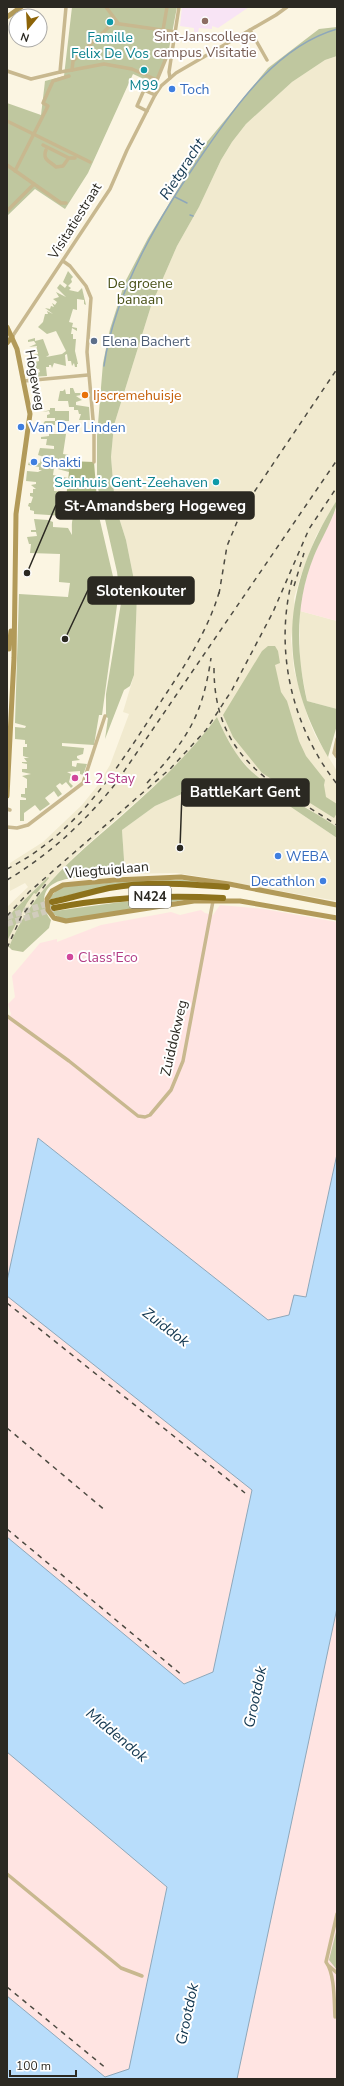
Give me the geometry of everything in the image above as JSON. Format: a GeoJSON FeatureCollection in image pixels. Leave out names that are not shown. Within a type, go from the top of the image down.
{"type":"FeatureCollection","features":[{"type":"Feature","properties":{"kind":"highway","name":"N424"},"geometry":{"type":"LineString","coordinates":[[223,898],[153,896],[53,905],[108,888],[180,884],[228,885]]}},
{"type":"Feature","properties":{"kind":"main road"},"geometry":{"type":"LineString","coordinates":[[7,17],[21,7]]}},
{"type":"Feature","properties":{"kind":"main road","name":"Hogeweg"},"geometry":{"type":"LineString","coordinates":[[7,327],[17,349],[30,414],[16,514],[14,619],[9,646],[12,668],[8,728],[7,796]]}},
{"type":"Feature","properties":{"kind":"main road"},"geometry":{"type":"LineString","coordinates":[[7,343],[12,337]]}},
{"type":"Feature","properties":{"kind":"main road","name":"Vliegtuiglaan"},"geometry":{"type":"LineString","coordinates":[[228,885],[181,877],[115,880],[63,885],[52,891],[47,904],[48,910],[54,918],[66,921],[181,901],[213,900],[230,900],[337,918]]}},
{"type":"Feature","properties":{"kind":"main road","name":"N424"},"geometry":{"type":"LineString","coordinates":[[228,885],[337,905]]}},
{"type":"Feature","properties":{"kind":"main road","name":"N424"},"geometry":{"type":"LineString","coordinates":[[223,898],[230,900]]}},
{"type":"Feature","properties":{"kind":"main road","name":"N424"},"geometry":{"type":"LineString","coordinates":[[320,915],[327,913],[337,915]]}},
{"type":"Feature","properties":{"kind":"street"},"geometry":{"type":"LineString","coordinates":[[60,72],[66,7]]}},
{"type":"Feature","properties":{"kind":"street"},"geometry":{"type":"LineString","coordinates":[[106,7],[118,23]]}},
{"type":"Feature","properties":{"kind":"street"},"geometry":{"type":"LineString","coordinates":[[163,30],[167,7]]}},
{"type":"Feature","properties":{"kind":"street"},"geometry":{"type":"LineString","coordinates":[[170,78],[172,52],[179,7]]}},
{"type":"Feature","properties":{"kind":"street","name":"Visitatiestraat"},"geometry":{"type":"LineString","coordinates":[[12,337],[110,189],[155,95],[170,78],[287,7]]}},
{"type":"Feature","properties":{"kind":"street"},"geometry":{"type":"LineString","coordinates":[[72,70],[73,61],[113,23],[176,32]]}},
{"type":"Feature","properties":{"kind":"street"},"geometry":{"type":"LineString","coordinates":[[250,30],[267,60]]}},
{"type":"Feature","properties":{"kind":"street"},"geometry":{"type":"LineString","coordinates":[[7,71],[31,79],[104,64],[132,70],[157,80],[168,51],[203,57]]}},
{"type":"Feature","properties":{"kind":"street"},"geometry":{"type":"LineString","coordinates":[[15,171],[48,106],[43,103],[53,81],[69,76]]}},
{"type":"Feature","properties":{"kind":"street"},"geometry":{"type":"LineString","coordinates":[[147,111],[137,106],[144,90],[155,95]]}},
{"type":"Feature","properties":{"kind":"street"},"geometry":{"type":"LineString","coordinates":[[7,121],[61,151],[68,158]]}},
{"type":"Feature","properties":{"kind":"street"},"geometry":{"type":"LineString","coordinates":[[43,145],[47,148],[61,151],[90,162]]}},
{"type":"Feature","properties":{"kind":"street"},"geometry":{"type":"LineString","coordinates":[[47,148],[45,156],[47,160],[56,167],[63,166],[68,158],[76,156]]}},
{"type":"Feature","properties":{"kind":"street"},"geometry":{"type":"LineString","coordinates":[[7,165],[61,203],[66,203]]}},
{"type":"Feature","properties":{"kind":"street"},"geometry":{"type":"LineString","coordinates":[[7,211],[34,184]]}},
{"type":"Feature","properties":{"kind":"street"},"geometry":{"type":"LineString","coordinates":[[63,261],[70,266],[86,286],[91,298],[87,352],[94,430],[94,462]]}},
{"type":"Feature","properties":{"kind":"street"},"geometry":{"type":"LineString","coordinates":[[24,381],[88,375]]}},
{"type":"Feature","properties":{"kind":"street"},"geometry":{"type":"LineString","coordinates":[[7,827],[17,828],[28,824],[83,783],[105,716]]}},
{"type":"Feature","properties":{"kind":"street"},"geometry":{"type":"LineString","coordinates":[[337,739],[334,753],[337,757]]}},
{"type":"Feature","properties":{"kind":"street","name":"Zuiddokweg"},"geometry":{"type":"LineString","coordinates":[[7,1016],[69,1061],[138,1116],[145,1117],[150,1115],[171,1090],[183,1061],[213,900]]}},
{"type":"Feature","properties":{"kind":"street"},"geometry":{"type":"LineString","coordinates":[[7,1874],[121,1968],[142,1976]]}},
{"type":"Feature","properties":{"kind":"street"},"geometry":{"type":"LineString","coordinates":[[335,2017],[334,1992],[329,1966],[326,1962],[337,1914]]}},
{"type":"Feature","properties":{"kind":"street"},"geometry":{"type":"LineString","coordinates":[[329,1966],[337,1973]]}},
{"type":"Feature","properties":{"kind":"shaded area","name":"Sint-Janscollege campus Visitatie"},"geometry":{"type":"Polygon","coordinates":[[[182,7],[249,7],[218,28],[212,26],[212,29],[199,28],[198,32],[194,32],[194,28],[180,26],[182,7]]]}},
{"type":"Feature","properties":{"kind":"shaded area"},"geometry":{"type":"Polygon","coordinates":[[[337,56],[337,500],[316,536],[300,578],[294,598],[295,610],[291,639],[294,670],[308,718],[315,735],[337,771],[337,827],[255,775],[237,755],[217,717],[180,763],[79,852],[53,879],[25,913],[9,947],[7,946],[7,907],[28,887],[25,883],[10,891],[10,863],[43,842],[82,805],[98,785],[110,765],[129,714],[123,712],[134,675],[137,595],[126,540],[115,505],[111,457],[114,425],[151,306],[177,246],[199,207],[221,160],[232,142],[246,124],[292,82],[325,60],[337,56]]]}},
{"type":"Feature","properties":{"kind":"shaded area"},"geometry":{"type":"Polygon","coordinates":[[[337,508],[337,621],[300,611],[309,568],[322,536],[337,508]]]}},
{"type":"Feature","properties":{"kind":"shaded area"},"geometry":{"type":"Polygon","coordinates":[[[300,611],[337,621],[337,709],[307,701],[300,663],[300,611]]]}},
{"type":"Feature","properties":{"kind":"shaded area"},"geometry":{"type":"Polygon","coordinates":[[[236,785],[273,795],[337,838],[337,901],[176,873],[125,874],[122,830],[155,806],[193,789],[236,785]]]}},
{"type":"Feature","properties":{"kind":"shaded area"},"geometry":{"type":"Polygon","coordinates":[[[220,905],[264,909],[337,922],[337,1154],[306,1298],[289,1315],[268,1320],[38,1138],[7,1281],[7,1020],[11,1014],[8,1004],[15,997],[12,976],[40,943],[57,939],[57,942],[101,925],[171,912],[180,915],[201,910],[205,913],[213,915],[220,905]]]}},
{"type":"Feature","properties":{"kind":"shaded area"},"geometry":{"type":"Polygon","coordinates":[[[7,1296],[252,1490],[213,1672],[183,1684],[7,1537],[7,1296]]]}},
{"type":"Feature","properties":{"kind":"shaded area"},"geometry":{"type":"Polygon","coordinates":[[[337,1608],[337,2079],[237,2079],[337,1608]]]}},
{"type":"Feature","properties":{"kind":"shaded area"},"geometry":{"type":"Polygon","coordinates":[[[7,1752],[167,1887],[129,2069],[105,2077],[7,1996],[7,1752]]]}},
{"type":"Feature","properties":{"kind":"green space"},"geometry":{"type":"Polygon","coordinates":[[[72,7],[177,7],[169,49],[155,84],[133,74],[88,173],[65,209],[35,189],[7,216],[7,103],[41,115],[45,81],[64,76],[72,7]]]}},
{"type":"Feature","properties":{"kind":"green space","name":"De groene banaan"},"geometry":{"type":"Polygon","coordinates":[[[337,27],[337,56],[325,60],[292,82],[246,124],[232,142],[221,160],[199,207],[177,246],[151,306],[114,425],[111,457],[115,505],[126,540],[137,595],[134,675],[130,686],[124,690],[105,739],[108,718],[106,717],[106,694],[121,603],[117,572],[97,484],[97,436],[103,363],[110,329],[125,282],[148,238],[206,143],[268,68],[319,29],[337,27]]]}},
{"type":"Feature","properties":{"kind":"green space"},"geometry":{"type":"Polygon","coordinates":[[[68,271],[73,277],[71,279],[72,282],[68,286],[71,288],[69,290],[78,292],[82,288],[86,305],[84,304],[84,300],[77,299],[77,310],[73,309],[69,322],[73,323],[72,327],[77,328],[77,331],[72,328],[71,334],[73,334],[73,339],[76,339],[75,351],[78,364],[77,367],[75,367],[74,363],[72,366],[71,361],[68,361],[67,354],[65,355],[66,366],[54,363],[52,368],[51,365],[46,367],[47,376],[30,377],[40,372],[39,369],[33,367],[35,362],[39,361],[39,359],[34,359],[39,357],[34,355],[38,354],[38,352],[30,352],[36,351],[37,346],[29,347],[36,344],[34,341],[28,342],[28,340],[35,338],[35,341],[43,339],[49,355],[46,357],[62,354],[66,351],[56,331],[47,334],[38,327],[43,322],[45,314],[48,314],[47,311],[53,314],[45,308],[50,309],[51,306],[54,307],[52,303],[55,305],[57,302],[53,299],[59,297],[56,292],[66,297],[57,288],[60,284],[65,288],[67,285],[63,282],[68,271]]]}},
{"type":"Feature","properties":{"kind":"green space"},"geometry":{"type":"Polygon","coordinates":[[[70,388],[73,388],[75,393],[81,393],[81,395],[76,396],[82,400],[76,402],[76,405],[89,407],[90,420],[79,420],[81,414],[79,414],[78,410],[74,410],[74,407],[69,407],[68,401],[58,401],[60,391],[65,389],[66,394],[70,394],[70,388]]]}},
{"type":"Feature","properties":{"kind":"green space"},"geometry":{"type":"Polygon","coordinates":[[[50,408],[55,408],[55,411],[69,411],[69,421],[55,421],[55,418],[47,418],[47,415],[50,414],[49,411],[42,412],[50,410],[50,408]]]}},
{"type":"Feature","properties":{"kind":"green space"},"geometry":{"type":"Polygon","coordinates":[[[45,421],[55,421],[55,425],[42,425],[45,421]]]}},
{"type":"Feature","properties":{"kind":"green space"},"geometry":{"type":"Polygon","coordinates":[[[49,434],[66,434],[63,454],[69,455],[69,472],[54,468],[53,475],[68,478],[68,485],[54,484],[54,491],[66,492],[64,516],[34,514],[34,511],[30,510],[30,507],[28,506],[33,497],[30,496],[30,493],[33,493],[33,489],[36,489],[31,485],[36,484],[36,482],[26,481],[27,471],[38,472],[42,470],[39,470],[39,467],[28,465],[29,462],[40,463],[41,458],[44,457],[38,455],[40,448],[54,449],[54,446],[46,445],[47,439],[41,439],[41,437],[49,436],[49,434]]]}},
{"type":"Feature","properties":{"kind":"green space"},"geometry":{"type":"Polygon","coordinates":[[[68,461],[94,462],[98,512],[81,509],[76,511],[71,519],[64,516],[69,472],[68,461]]]}},
{"type":"Feature","properties":{"kind":"green space"},"geometry":{"type":"Polygon","coordinates":[[[337,500],[334,512],[314,556],[308,574],[303,592],[299,628],[299,646],[303,683],[307,701],[337,709],[337,725],[328,757],[311,724],[300,691],[293,659],[292,627],[296,596],[305,564],[319,532],[337,500]]]}},
{"type":"Feature","properties":{"kind":"green space"},"geometry":{"type":"Polygon","coordinates":[[[81,509],[98,512],[118,598],[102,715],[99,715],[94,745],[62,743],[62,746],[84,748],[83,754],[77,756],[80,760],[72,761],[72,766],[76,767],[77,763],[87,764],[83,775],[80,774],[80,771],[67,772],[71,774],[69,782],[73,786],[71,788],[66,782],[62,785],[60,783],[56,786],[62,794],[58,797],[54,791],[45,798],[50,804],[40,811],[35,805],[24,813],[24,821],[20,821],[20,800],[26,800],[26,798],[21,797],[21,794],[25,794],[25,788],[27,788],[27,779],[22,776],[31,774],[22,772],[22,769],[27,769],[27,764],[22,763],[27,762],[24,758],[29,758],[23,756],[23,747],[27,747],[27,744],[25,744],[25,740],[15,739],[15,727],[25,728],[26,726],[15,723],[19,594],[68,597],[70,583],[59,582],[60,554],[30,553],[31,544],[29,544],[27,537],[37,536],[36,532],[31,532],[31,530],[36,530],[34,519],[53,522],[53,527],[68,528],[72,535],[73,517],[77,511],[81,509]]]}},
{"type":"Feature","properties":{"kind":"green space"},"geometry":{"type":"Polygon","coordinates":[[[268,646],[275,646],[278,651],[280,663],[275,665],[281,692],[287,701],[299,741],[306,756],[325,780],[324,785],[326,797],[337,804],[337,813],[334,818],[262,773],[233,737],[223,715],[262,651],[268,646]]]}},
{"type":"Feature","properties":{"kind":"green space"},"geometry":{"type":"Polygon","coordinates":[[[217,717],[230,744],[247,767],[278,791],[337,827],[337,838],[273,795],[236,785],[193,789],[155,806],[122,830],[125,874],[69,878],[61,880],[50,886],[44,900],[46,911],[51,920],[49,928],[23,952],[12,950],[9,947],[19,926],[44,889],[76,856],[163,778],[197,742],[217,717]]]}},
{"type":"Feature","properties":{"kind":"green space"},"geometry":{"type":"Polygon","coordinates":[[[48,877],[49,878],[36,894],[34,893],[27,903],[7,941],[7,922],[13,911],[48,877]]]}},
{"type":"Feature","properties":{"kind":"green space"},"geometry":{"type":"Polygon","coordinates":[[[183,880],[205,882],[109,886],[52,899],[55,911],[121,902],[189,899],[65,920],[54,914],[49,906],[50,897],[60,887],[130,881],[183,880]]]}},
{"type":"Feature","properties":{"kind":"green space"},"geometry":{"type":"Polygon","coordinates":[[[337,1928],[337,1970],[329,1960],[337,1928]]]}},
{"type":"Feature","properties":{"kind":"water"},"geometry":{"type":"Polygon","coordinates":[[[38,1138],[268,1320],[289,1315],[294,1295],[306,1297],[337,1154],[337,1608],[237,2079],[7,2079],[7,1996],[105,2077],[129,2069],[167,1887],[7,1752],[7,1537],[184,1684],[213,1672],[252,1490],[7,1296],[7,1281],[38,1138]]]}},
{"type":"Feature","properties":{"kind":"waterway","name":"Rietgracht"},"geometry":{"type":"LineString","coordinates":[[104,366],[118,308],[130,280],[157,225],[189,173],[246,95],[278,62],[296,48],[316,37],[337,29]]}},
{"type":"Feature","properties":{"kind":"waterway"},"geometry":{"type":"LineString","coordinates":[[175,197],[187,203]]}},
{"type":"Feature","properties":{"kind":"tunnel"},"geometry":{"type":"LineString","coordinates":[[7,917],[52,902]]}},
{"type":"Feature","properties":{"kind":"tunnel"},"geometry":{"type":"LineString","coordinates":[[7,924],[53,909]]}},
{"type":"Feature","properties":{"kind":"railway"},"geometry":{"type":"LineString","coordinates":[[219,594],[227,546],[242,510],[337,369]]}},
{"type":"Feature","properties":{"kind":"railway"},"geometry":{"type":"LineString","coordinates":[[7,880],[38,860],[66,836],[92,811],[116,783],[337,460]]}},
{"type":"Feature","properties":{"kind":"railway"},"geometry":{"type":"LineString","coordinates":[[7,916],[29,892],[171,768],[206,730],[232,690],[273,612],[309,529],[337,487]]}},
{"type":"Feature","properties":{"kind":"railway"},"geometry":{"type":"LineString","coordinates":[[294,586],[304,553]]}},
{"type":"Feature","properties":{"kind":"railway"},"geometry":{"type":"LineString","coordinates":[[292,580],[287,607],[285,634],[286,661],[291,687],[298,713],[308,738],[321,762],[337,784]]}},
{"type":"Feature","properties":{"kind":"railway"},"geometry":{"type":"LineString","coordinates":[[7,869],[32,855],[54,838],[74,820],[109,778],[141,733],[193,651],[215,605],[220,589]]}},
{"type":"Feature","properties":{"kind":"railway"},"geometry":{"type":"LineString","coordinates":[[147,783],[173,753],[191,726],[203,697],[211,658]]}},
{"type":"Feature","properties":{"kind":"railway"},"geometry":{"type":"LineString","coordinates":[[214,668],[217,699],[224,725],[236,746],[251,764],[269,781],[337,825]]}},
{"type":"Feature","properties":{"kind":"railway"},"geometry":{"type":"LineString","coordinates":[[7,948],[21,917],[48,881]]}},
{"type":"Feature","properties":{"kind":"railway"},"geometry":{"type":"LineString","coordinates":[[7,1303],[245,1493]]}},
{"type":"Feature","properties":{"kind":"railway"},"geometry":{"type":"LineString","coordinates":[[7,1428],[106,1511]]}},
{"type":"Feature","properties":{"kind":"railway"},"geometry":{"type":"LineString","coordinates":[[7,1529],[183,1676]]}},
{"type":"Feature","properties":{"kind":"railway"},"geometry":{"type":"LineString","coordinates":[[7,1987],[107,2069]]}},
{"type":"Feature","properties":{"kind":"place","name":"Sint-Janscollege campus Visitatie"},"geometry":{"type":"Point","coordinates":[205,21]}},
{"type":"Feature","properties":{"kind":"place","name":"Famille Felix De Vos"},"geometry":{"type":"Point","coordinates":[110,22]}},
{"type":"Feature","properties":{"kind":"place","name":"M99"},"geometry":{"type":"Point","coordinates":[144,70]}},
{"type":"Feature","properties":{"kind":"place","name":"Toch"},"geometry":{"type":"Point","coordinates":[172,89]}},
{"type":"Feature","properties":{"kind":"place","name":"Elena Bachert"},"geometry":{"type":"Point","coordinates":[94,341]}},
{"type":"Feature","properties":{"kind":"place","name":"Ijscremehuisje"},"geometry":{"type":"Point","coordinates":[85,395]}},
{"type":"Feature","properties":{"kind":"place","name":"Van Der Linden"},"geometry":{"type":"Point","coordinates":[21,427]}},
{"type":"Feature","properties":{"kind":"place","name":"Shakti"},"geometry":{"type":"Point","coordinates":[34,462]}},
{"type":"Feature","properties":{"kind":"place","name":"Seinhuis Gent-Zeehaven"},"geometry":{"type":"Point","coordinates":[216,482]}},
{"type":"Feature","properties":{"kind":"place","name":"St-Amandsberg Hogeweg"},"geometry":{"type":"Point","coordinates":[27,573]}},
{"type":"Feature","properties":{"kind":"place","name":"Slotenkouter"},"geometry":{"type":"Point","coordinates":[65,639]}},
{"type":"Feature","properties":{"kind":"place","name":"1 2 Stay"},"geometry":{"type":"Point","coordinates":[75,778]}},
{"type":"Feature","properties":{"kind":"place","name":"BattleKart Gent"},"geometry":{"type":"Point","coordinates":[180,848]}},
{"type":"Feature","properties":{"kind":"place","name":"WEBA"},"geometry":{"type":"Point","coordinates":[278,856]}},
{"type":"Feature","properties":{"kind":"place","name":"Decathlon"},"geometry":{"type":"Point","coordinates":[323,881]}},
{"type":"Feature","properties":{"kind":"place","name":"Class'Eco"},"geometry":{"type":"Point","coordinates":[70,957]}},
{"type":"Feature","properties":{"kind":"water label","name":"Zuiddok"},"geometry":{"type":"Point","coordinates":[166,1327]}},
{"type":"Feature","properties":{"kind":"water label","name":"Grootdok"},"geometry":{"type":"Point","coordinates":[255,1697]}},
{"type":"Feature","properties":{"kind":"water label","name":"Middendok"},"geometry":{"type":"Point","coordinates":[117,1735]}},
{"type":"Feature","properties":{"kind":"water label","name":"Grootdok"},"geometry":{"type":"Point","coordinates":[187,2014]}}]}
